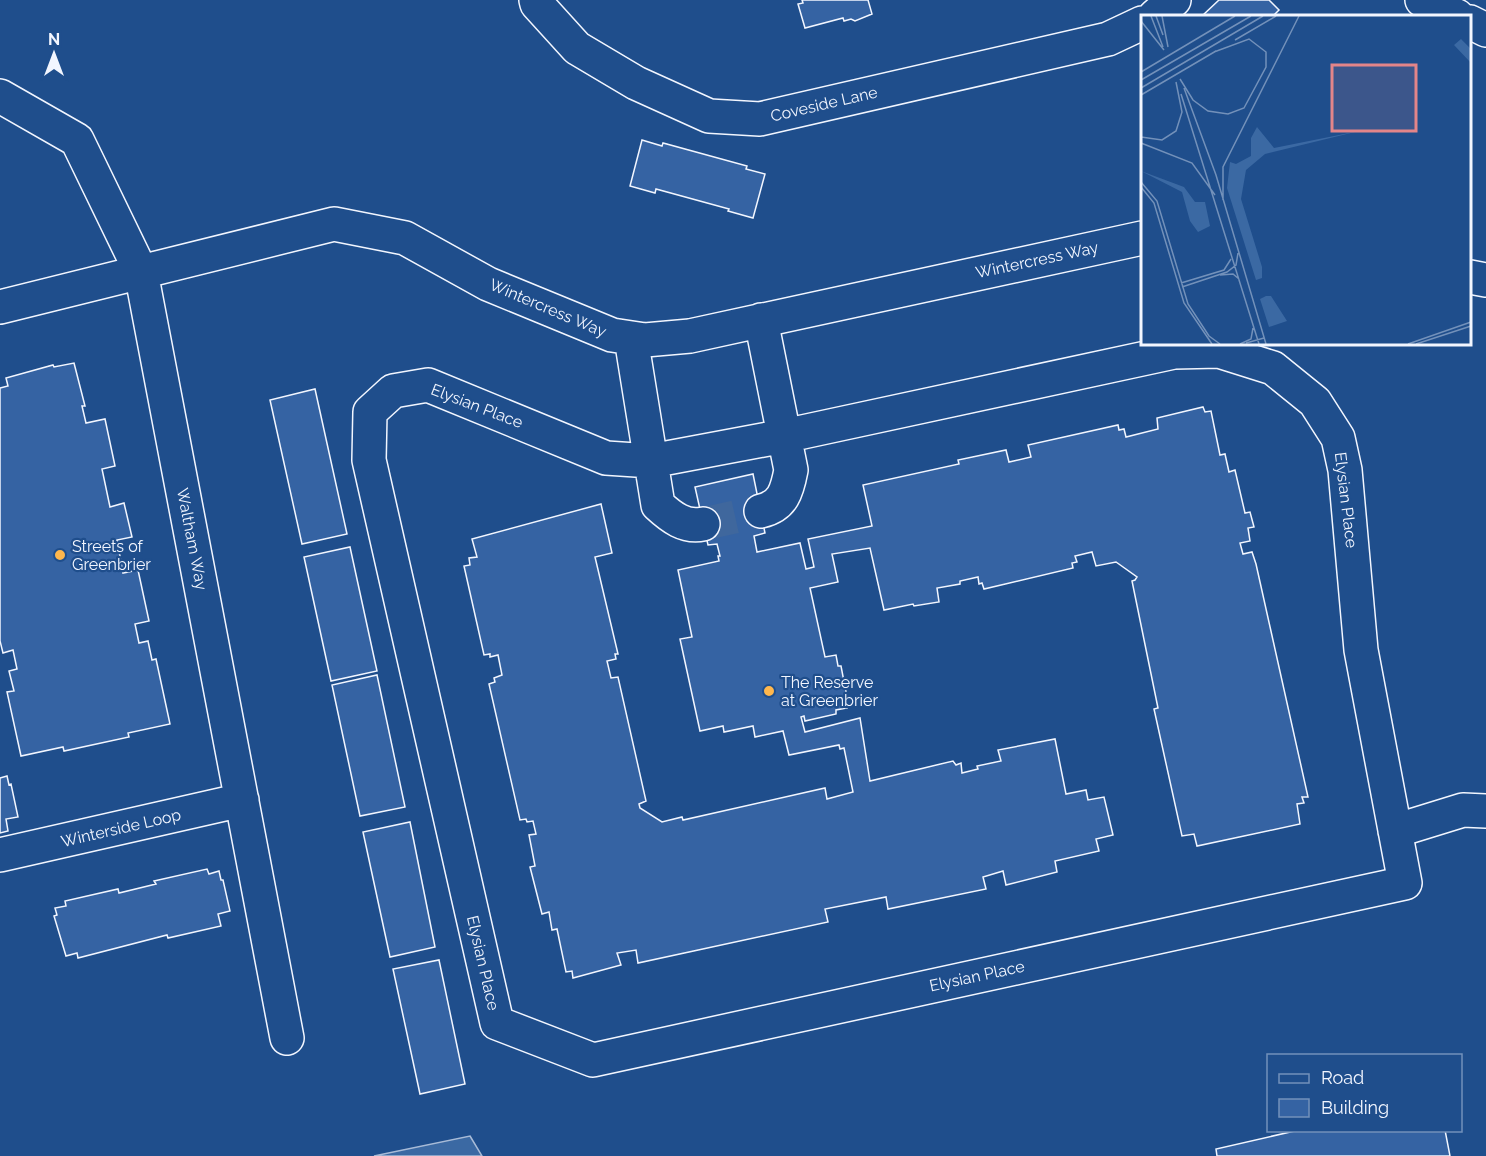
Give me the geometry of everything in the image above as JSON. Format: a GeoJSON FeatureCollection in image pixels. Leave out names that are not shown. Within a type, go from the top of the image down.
{"type":"FeatureCollection","features":[{"type":"Feature","properties":{"kind":"street","name":"Coveside Lane"},"geometry":{"type":"LineString","coordinates":[[536,0],[537,4],[577,48],[636,83],[709,116],[760,119],[1108,39],[1141,24]]}},
{"type":"Feature","properties":{"kind":"street"},"geometry":{"type":"LineString","coordinates":[[1156,15],[1174,0]]}},
{"type":"Feature","properties":{"kind":"street"},"geometry":{"type":"LineString","coordinates":[[1422,0],[1455,15]]}},
{"type":"Feature","properties":{"kind":"street"},"geometry":{"type":"LineString","coordinates":[[1471,22],[1486,30]]}},
{"type":"Feature","properties":{"kind":"street","name":"Waltham Way"},"geometry":{"type":"LineString","coordinates":[[0,96],[77,140],[141,272],[287,1038]]}},
{"type":"Feature","properties":{"kind":"street","name":"Wintercress Way"},"geometry":{"type":"LineString","coordinates":[[0,307],[334,224],[405,238],[488,284],[612,335],[645,340],[690,336],[1141,238]]}},
{"type":"Feature","properties":{"kind":"street"},"geometry":{"type":"LineString","coordinates":[[1471,277],[1486,279]]}},
{"type":"Feature","properties":{"kind":"street"},"geometry":{"type":"LineString","coordinates":[[760,511],[771,508],[786,492],[791,470],[761,320]]}},
{"type":"Feature","properties":{"kind":"street"},"geometry":{"type":"LineString","coordinates":[[632,338],[658,505],[676,520],[695,526],[703,524]]}},
{"type":"Feature","properties":{"kind":"street","name":"Elysian Place"},"geometry":{"type":"LineString","coordinates":[[1219,351],[1273,368],[1315,402],[1338,438],[1345,470],[1361,650],[1405,883],[593,1060],[497,1023],[369,460],[370,412],[393,390],[428,385],[606,458],[651,461],[784,436],[1174,352],[1219,351]]}},
{"type":"Feature","properties":{"kind":"street","name":"Winterside Loop"},"geometry":{"type":"LineString","coordinates":[[0,855],[242,800]]}},
{"type":"Feature","properties":{"kind":"street"},"geometry":{"type":"LineString","coordinates":[[1395,831],[1462,810],[1486,811]]}},
{"type":"Feature","properties":{"kind":"water"},"geometry":{"type":"Polygon","coordinates":[[[470,1136],[482,1156],[374,1156],[470,1136]]]}},
{"type":"Feature","properties":{"kind":"building"},"geometry":{"type":"Polygon","coordinates":[[[802,0],[868,0],[872,14],[855,21],[851,19],[844,21],[843,18],[805,28],[798,4],[803,3],[802,0]]]}},
{"type":"Feature","properties":{"kind":"building"},"geometry":{"type":"Polygon","coordinates":[[[1219,0],[1269,0],[1279,10],[1274,15],[1203,15],[1219,0]]]}},
{"type":"Feature","properties":{"kind":"building"},"geometry":{"type":"Polygon","coordinates":[[[642,140],[662,146],[663,143],[747,166],[746,169],[765,174],[753,218],[656,189],[655,193],[630,186],[642,140]]]}},
{"type":"Feature","properties":{"kind":"building","name":"Streets of Greenbrier"},"geometry":{"type":"Polygon","coordinates":[[[74,363],[85,406],[82,406],[86,423],[105,419],[115,466],[102,469],[110,507],[124,503],[132,537],[117,540],[123,573],[138,570],[149,621],[135,624],[139,643],[148,641],[152,660],[156,659],[170,724],[128,733],[129,737],[64,751],[63,747],[21,756],[7,692],[14,691],[9,671],[17,669],[13,650],[3,653],[0,641],[0,388],[8,386],[6,378],[53,365],[54,367],[74,363]]]}},
{"type":"Feature","properties":{"kind":"building"},"geometry":{"type":"Polygon","coordinates":[[[315,389],[347,534],[302,544],[270,400],[315,389]]]}},
{"type":"Feature","properties":{"kind":"building","name":"The Reserve at Greenbrier"},"geometry":{"type":"Polygon","coordinates":[[[1203,407],[1205,412],[1211,411],[1220,455],[1225,454],[1229,472],[1235,470],[1245,513],[1250,512],[1254,527],[1248,528],[1250,541],[1240,543],[1243,554],[1252,552],[1256,564],[1308,797],[1302,797],[1304,803],[1297,804],[1300,824],[1197,846],[1194,834],[1182,836],[1154,709],[1158,708],[1132,581],[1137,577],[1116,562],[1096,566],[1092,552],[1075,556],[1077,562],[1072,563],[1073,568],[984,589],[982,583],[979,584],[978,577],[960,581],[960,584],[937,588],[939,602],[884,610],[870,548],[832,554],[838,582],[810,588],[825,657],[836,655],[838,666],[841,666],[847,708],[836,710],[836,714],[805,721],[804,716],[801,717],[805,732],[860,718],[870,781],[953,761],[956,765],[961,763],[962,773],[978,769],[977,766],[1001,761],[998,750],[1055,739],[1066,794],[1086,790],[1088,800],[1104,797],[1113,835],[1096,839],[1099,851],[1055,861],[1057,872],[1006,885],[1003,871],[983,877],[986,889],[888,909],[886,897],[825,909],[828,922],[638,963],[636,950],[617,953],[621,965],[573,978],[572,971],[566,972],[557,929],[552,930],[549,912],[542,914],[530,867],[535,866],[529,835],[536,834],[533,821],[520,820],[489,684],[495,682],[494,678],[502,675],[498,655],[490,657],[490,654],[484,655],[464,566],[470,565],[469,558],[477,557],[472,539],[601,504],[612,553],[595,557],[618,654],[615,654],[616,659],[607,661],[611,678],[618,677],[646,801],[639,804],[640,808],[662,822],[682,817],[683,820],[825,788],[827,799],[853,792],[844,748],[840,749],[839,745],[789,755],[783,731],[755,737],[753,726],[724,732],[723,726],[700,731],[680,639],[692,637],[678,570],[719,561],[718,556],[720,556],[717,544],[708,545],[695,487],[753,474],[765,533],[754,536],[757,552],[800,543],[806,569],[814,567],[808,539],[872,526],[863,485],[959,464],[958,460],[1006,450],[1009,462],[1031,457],[1028,445],[1118,425],[1119,430],[1124,429],[1126,437],[1158,429],[1157,418],[1203,407]]]}},
{"type":"Feature","properties":{"kind":"building"},"geometry":{"type":"Polygon","coordinates":[[[350,547],[377,671],[331,681],[304,557],[350,547]]]}},
{"type":"Feature","properties":{"kind":"building"},"geometry":{"type":"Polygon","coordinates":[[[377,675],[405,807],[360,816],[332,685],[377,675]]]}},
{"type":"Feature","properties":{"kind":"building"},"geometry":{"type":"Polygon","coordinates":[[[7,776],[18,817],[6,819],[8,831],[0,833],[0,778],[7,776]]]}},
{"type":"Feature","properties":{"kind":"building"},"geometry":{"type":"Polygon","coordinates":[[[410,822],[435,947],[390,957],[363,832],[410,822]]]}},
{"type":"Feature","properties":{"kind":"building"},"geometry":{"type":"Polygon","coordinates":[[[207,869],[209,874],[219,871],[221,880],[223,880],[230,911],[218,914],[221,926],[168,938],[167,935],[78,958],[77,953],[66,956],[54,916],[57,915],[55,908],[66,906],[65,901],[118,889],[119,893],[156,884],[154,881],[207,869]]]}},
{"type":"Feature","properties":{"kind":"building"},"geometry":{"type":"Polygon","coordinates":[[[439,960],[465,1084],[420,1094],[393,969],[439,960]]]}},
{"type":"Feature","properties":{"kind":"building"},"geometry":{"type":"Polygon","coordinates":[[[1290,1132],[1445,1132],[1450,1156],[1217,1156],[1216,1149],[1290,1132]]]}},
{"type":"Feature","properties":{"kind":"tunnel"},"geometry":{"type":"LineString","coordinates":[[703,524],[761,511]]}},
{"type":"Feature","properties":{"kind":"place","name":"Streets of Greenbrier"},"geometry":{"type":"Point","coordinates":[60,555]}},
{"type":"Feature","properties":{"kind":"place","name":"The Reserve at Greenbrier"},"geometry":{"type":"Point","coordinates":[769,691]}}]}
